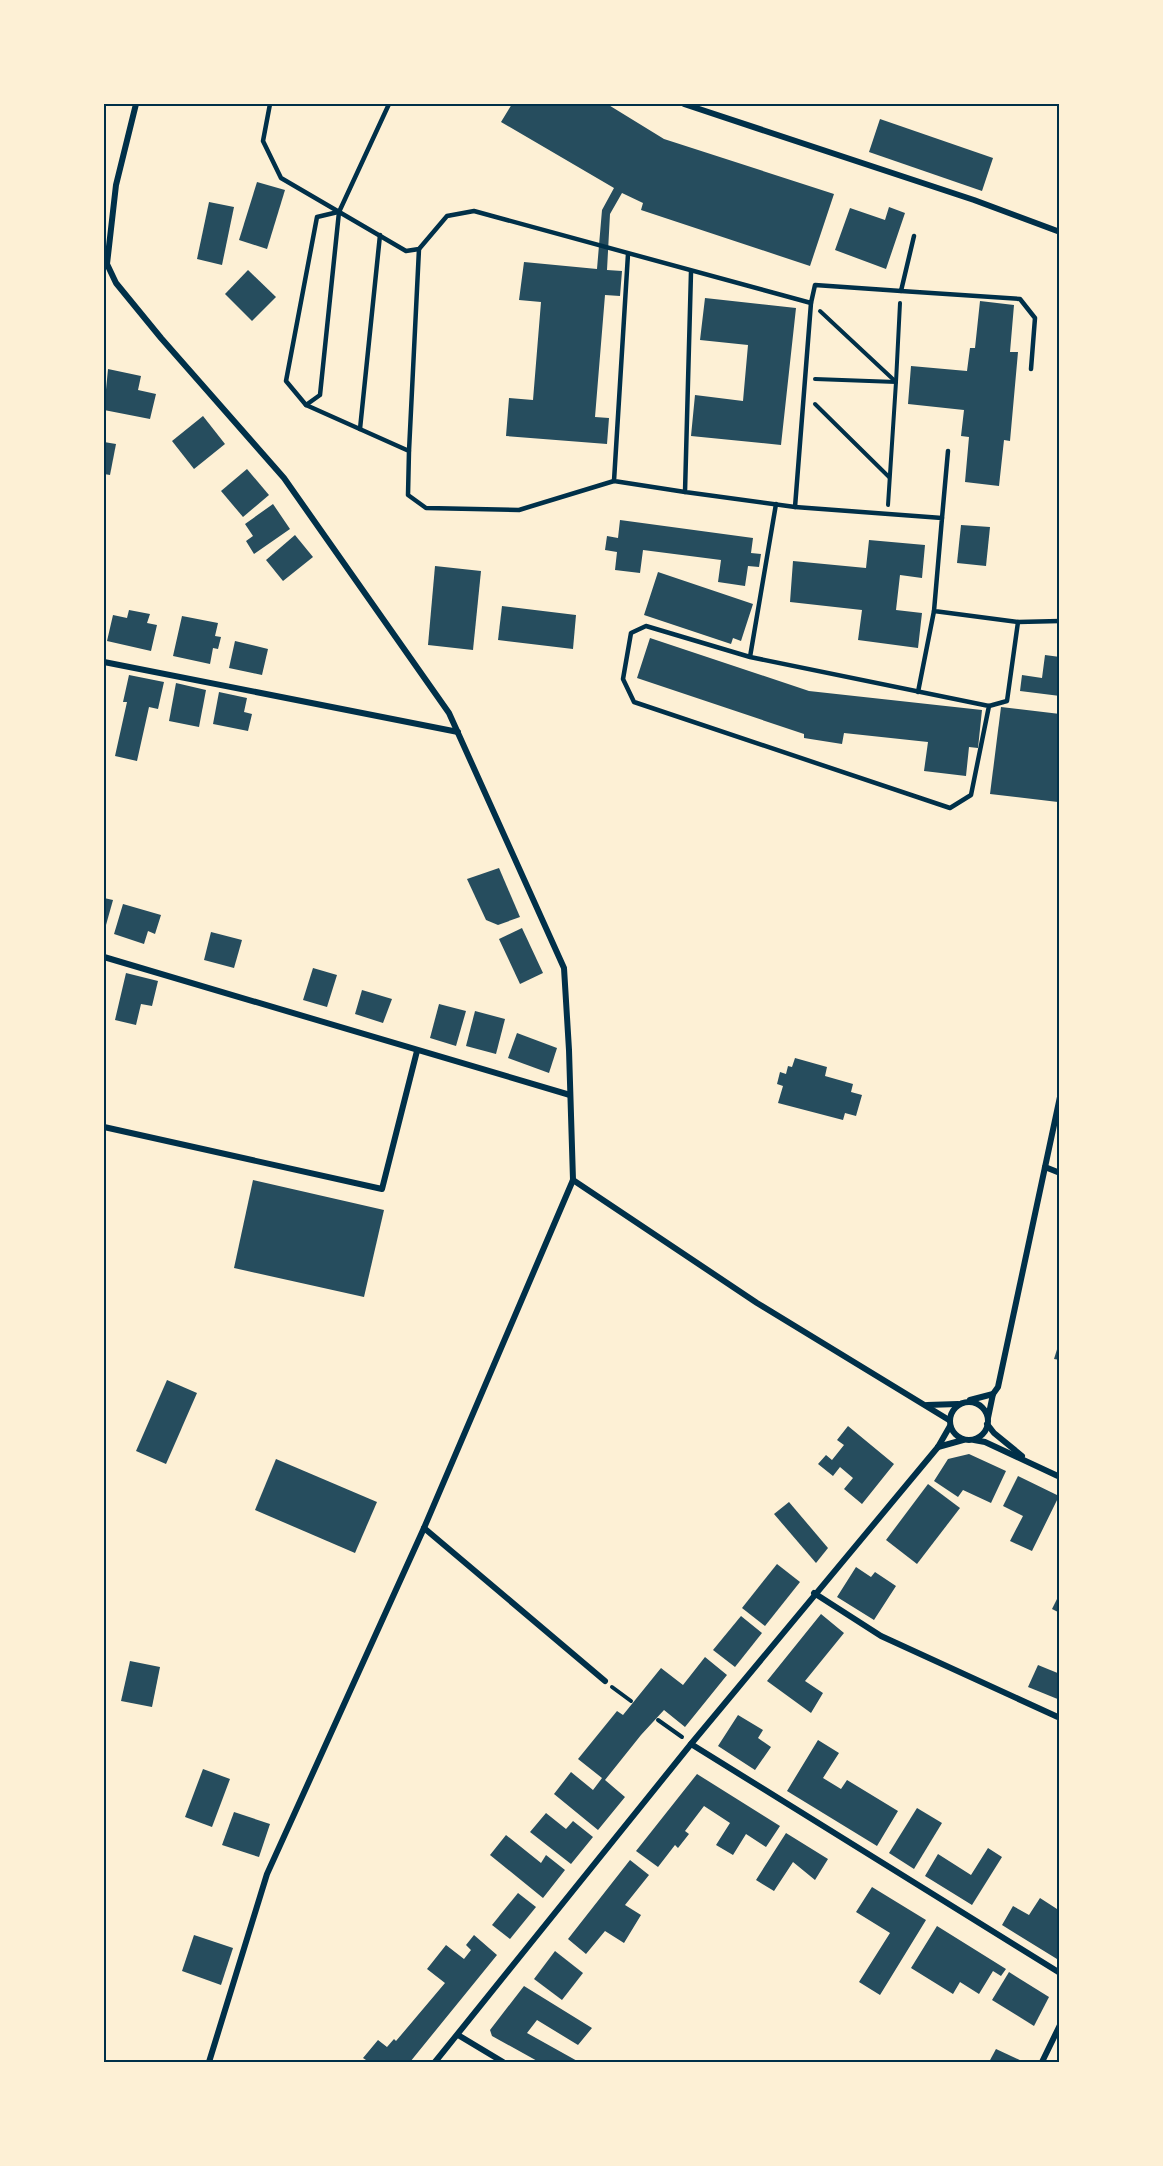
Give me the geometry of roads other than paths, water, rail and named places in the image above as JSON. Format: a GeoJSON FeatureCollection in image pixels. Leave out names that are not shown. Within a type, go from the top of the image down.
{"type":"FeatureCollection","features":[{"type":"Feature","properties":{"kind":"street"},"geometry":{"type":"LineString","coordinates":[[136,104],[116,185],[105,266],[161,338],[284,478],[449,713],[564,968],[570,1095],[573,1180],[424,1528],[267,1874],[208,2062]]}},
{"type":"Feature","properties":{"kind":"street"},"geometry":{"type":"LineString","coordinates":[[684,104],[963,197],[1059,232]]}},
{"type":"Feature","properties":{"kind":"street"},"geometry":{"type":"LineString","coordinates":[[104,662],[458,732]]}},
{"type":"Feature","properties":{"kind":"street"},"geometry":{"type":"LineString","coordinates":[[104,957],[570,1095]]}},
{"type":"Feature","properties":{"kind":"street"},"geometry":{"type":"LineString","coordinates":[[104,1127],[382,1189],[417,1051]]}},
{"type":"Feature","properties":{"kind":"street"},"geometry":{"type":"LineString","coordinates":[[938,1447],[982,1435],[988,1421],[993,1394],[998,1387],[1059,1097]]}},
{"type":"Feature","properties":{"kind":"street"},"geometry":{"type":"LineString","coordinates":[[1045,1167],[1059,1173]]}},
{"type":"Feature","properties":{"kind":"street"},"geometry":{"type":"LineString","coordinates":[[573,1180],[757,1303],[950,1423],[958,1437],[985,1442],[1059,1477]]}},
{"type":"Feature","properties":{"kind":"street"},"geometry":{"type":"LineString","coordinates":[[435,2062],[814,1593],[938,1447],[950,1423],[951,1413],[962,1403],[993,1394]]}},
{"type":"Feature","properties":{"kind":"street"},"geometry":{"type":"LineString","coordinates":[[923,1405],[972,1401],[982,1407],[994,1433],[1029,1462]]}},
{"type":"Feature","properties":{"kind":"street"},"geometry":{"type":"LineString","coordinates":[[424,1528],[604,1681]]}},
{"type":"Feature","properties":{"kind":"street"},"geometry":{"type":"LineString","coordinates":[[814,1593],[881,1636],[1059,1718]]}},
{"type":"Feature","properties":{"kind":"street"},"geometry":{"type":"LineString","coordinates":[[691,1744],[1059,1973]]}},
{"type":"Feature","properties":{"kind":"street"},"geometry":{"type":"LineString","coordinates":[[1042,2062],[1059,2025]]}},
{"type":"Feature","properties":{"kind":"street"},"geometry":{"type":"LineString","coordinates":[[458,2035],[503,2062]]}},
{"type":"Feature","properties":{"kind":"lane"},"geometry":{"type":"LineString","coordinates":[[270,104],[263,141],[281,178],[406,251],[419,249]]}},
{"type":"Feature","properties":{"kind":"lane"},"geometry":{"type":"LineString","coordinates":[[306,405],[320,394],[339,212],[389,104]]}},
{"type":"Feature","properties":{"kind":"lane"},"geometry":{"type":"LineString","coordinates":[[811,303],[474,211],[447,216],[419,249],[408,495],[426,508],[519,510],[614,481],[795,507],[942,518]]}},
{"type":"Feature","properties":{"kind":"lane"},"geometry":{"type":"LineString","coordinates":[[339,212],[317,217],[286,381],[306,405],[409,451]]}},
{"type":"Feature","properties":{"kind":"lane"},"geometry":{"type":"LineString","coordinates":[[360,429],[380,236]]}},
{"type":"Feature","properties":{"kind":"lane"},"geometry":{"type":"LineString","coordinates":[[901,291],[914,236]]}},
{"type":"Feature","properties":{"kind":"lane"},"geometry":{"type":"LineString","coordinates":[[614,481],[628,254]]}},
{"type":"Feature","properties":{"kind":"lane"},"geometry":{"type":"LineString","coordinates":[[686,492],[691,272]]}},
{"type":"Feature","properties":{"kind":"lane"},"geometry":{"type":"LineString","coordinates":[[795,507],[811,303],[815,285],[1020,299],[1035,318],[1031,369]]}},
{"type":"Feature","properties":{"kind":"lane"},"geometry":{"type":"LineString","coordinates":[[918,692],[934,611],[948,451]]}},
{"type":"Feature","properties":{"kind":"lane"},"geometry":{"type":"LineString","coordinates":[[750,657],[776,504]]}},
{"type":"Feature","properties":{"kind":"lane"},"geometry":{"type":"LineString","coordinates":[[934,611],[1018,622],[1059,621]]}},
{"type":"Feature","properties":{"kind":"lane"},"geometry":{"type":"LineString","coordinates":[[989,706],[971,795],[950,807],[634,702],[623,679],[631,633],[646,626],[750,657],[989,706],[1007,701],[1018,622]]}}]}
